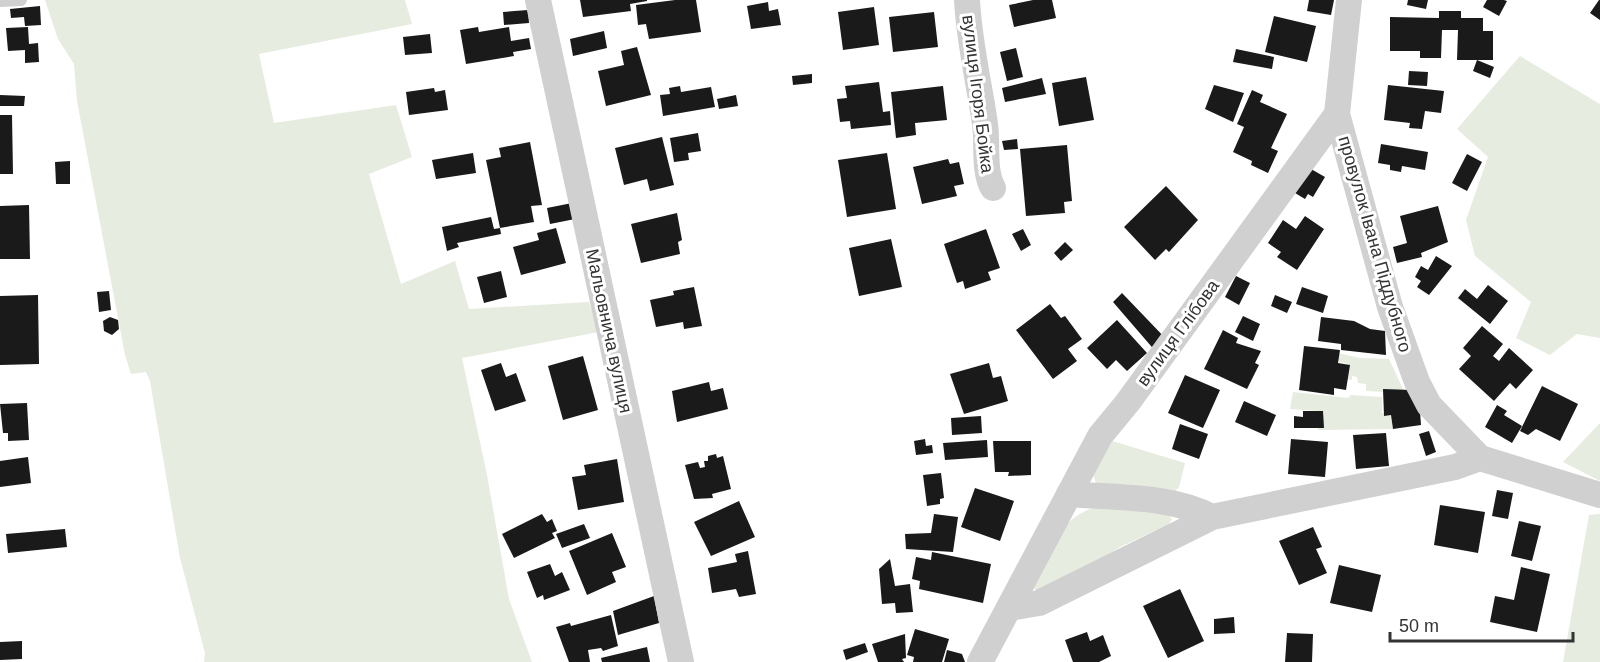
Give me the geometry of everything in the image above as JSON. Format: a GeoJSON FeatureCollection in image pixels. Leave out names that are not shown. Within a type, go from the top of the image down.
{"type":"FeatureCollection","features":[{"type":"Feature","properties":{"kind":"street","name":"Мальовнича вулиця"},"geometry":{"type":"LineString","coordinates":[[538,0],[681,662]]}},
{"type":"Feature","properties":{"kind":"street","name":"вулиця Ігоря Бойка"},"geometry":{"type":"LineString","coordinates":[[967,0],[977,80],[986,125],[989,177],[993,188]]}},
{"type":"Feature","properties":{"kind":"street","name":"вулиця Глібова"},"geometry":{"type":"LineString","coordinates":[[980,662],[1100,436],[1128,402],[1337,114],[1349,0]]}},
{"type":"Feature","properties":{"kind":"street","name":"провулок Івана Піддубного"},"geometry":{"type":"LineString","coordinates":[[1337,114],[1390,308],[1417,382],[1429,405],[1480,458],[1600,495]]}},
{"type":"Feature","properties":{"kind":"street"},"geometry":{"type":"LineString","coordinates":[[1009,608],[1039,603],[1212,517],[1455,467],[1480,458]]}},
{"type":"Feature","properties":{"kind":"street"},"geometry":{"type":"LineString","coordinates":[[1069,494],[1176,504],[1200,510],[1212,517]]}},
{"type":"Feature","properties":{"kind":"lane"},"geometry":{"type":"LineString","coordinates":[[0,1],[21,0]]}},
{"type":"Feature","properties":{"kind":"shaded area"},"geometry":{"type":"Polygon","coordinates":[[[45,0],[405,0],[412,24],[259,54],[274,123],[396,105],[412,157],[369,174],[401,284],[455,261],[469,309],[589,302],[599,332],[462,358],[487,475],[509,599],[532,662],[204,662],[205,653],[180,558],[150,381],[146,372],[131,374],[125,355],[77,101],[74,64],[58,39],[45,0]]]}},
{"type":"Feature","properties":{"kind":"shaded area"},"geometry":{"type":"Polygon","coordinates":[[[1520,56],[1600,104],[1600,338],[1577,334],[1550,355],[1516,338],[1531,302],[1475,256],[1466,220],[1488,157],[1457,129],[1520,56]]]}},
{"type":"Feature","properties":{"kind":"shaded area"},"geometry":{"type":"Polygon","coordinates":[[[1338,353],[1360,358],[1389,359],[1405,393],[1366,391],[1366,384],[1358,383],[1357,377],[1352,376],[1352,380],[1346,379],[1348,364],[1337,361],[1338,353]]]}},
{"type":"Feature","properties":{"kind":"shaded area"},"geometry":{"type":"Polygon","coordinates":[[[1293,392],[1348,398],[1351,395],[1382,397],[1382,413],[1391,415],[1393,429],[1318,430],[1319,411],[1290,409],[1293,392]]]}},
{"type":"Feature","properties":{"kind":"shaded area"},"geometry":{"type":"Polygon","coordinates":[[[1600,423],[1600,481],[1563,462],[1600,423]]]}},
{"type":"Feature","properties":{"kind":"shaded area"},"geometry":{"type":"Polygon","coordinates":[[[1109,440],[1185,463],[1179,487],[1171,496],[1096,483],[1092,471],[1109,440]]]}},
{"type":"Feature","properties":{"kind":"shaded area"},"geometry":{"type":"Polygon","coordinates":[[[1110,505],[1169,515],[1172,519],[1169,524],[1120,547],[1063,583],[1039,592],[1032,587],[1052,546],[1069,523],[1080,514],[1110,505]]]}},
{"type":"Feature","properties":{"kind":"shaded area"},"geometry":{"type":"Polygon","coordinates":[[[1600,514],[1600,662],[1563,662],[1589,515],[1600,514]]]}},
{"type":"Feature","properties":{"kind":"building"},"geometry":{"type":"Polygon","coordinates":[[[580,0],[647,1],[630,4],[631,11],[583,17],[580,0]]]}},
{"type":"Feature","properties":{"kind":"building"},"geometry":{"type":"Polygon","coordinates":[[[696,0],[701,32],[649,39],[646,24],[638,25],[636,5],[696,0]]]}},
{"type":"Feature","properties":{"kind":"building"},"geometry":{"type":"Polygon","coordinates":[[[1033,0],[1052,0],[1056,18],[1014,27],[1009,5],[1033,0]]]}},
{"type":"Feature","properties":{"kind":"building"},"geometry":{"type":"Polygon","coordinates":[[[1309,0],[1334,0],[1331,15],[1307,11],[1309,0]]]}},
{"type":"Feature","properties":{"kind":"building"},"geometry":{"type":"Polygon","coordinates":[[[1408,0],[1428,0],[1426,9],[1407,5],[1408,0]]]}},
{"type":"Feature","properties":{"kind":"building"},"geometry":{"type":"Polygon","coordinates":[[[1487,0],[1507,1],[1499,16],[1483,7],[1487,0]]]}},
{"type":"Feature","properties":{"kind":"building"},"geometry":{"type":"Polygon","coordinates":[[[1600,0],[1600,20],[1590,13],[1600,0]]]}},
{"type":"Feature","properties":{"kind":"building"},"geometry":{"type":"Polygon","coordinates":[[[768,2],[769,11],[778,9],[781,25],[751,29],[747,6],[768,2]]]}},
{"type":"Feature","properties":{"kind":"building"},"geometry":{"type":"Polygon","coordinates":[[[40,6],[41,25],[25,26],[24,17],[11,18],[10,9],[40,6]]]}},
{"type":"Feature","properties":{"kind":"building"},"geometry":{"type":"Polygon","coordinates":[[[874,7],[879,45],[843,50],[838,12],[874,7]]]}},
{"type":"Feature","properties":{"kind":"building"},"geometry":{"type":"Polygon","coordinates":[[[528,10],[529,23],[504,25],[503,12],[528,10]]]}},
{"type":"Feature","properties":{"kind":"building"},"geometry":{"type":"Polygon","coordinates":[[[1439,11],[1461,11],[1461,18],[1483,18],[1483,31],[1493,31],[1493,60],[1457,60],[1458,30],[1442,30],[1441,58],[1420,58],[1420,51],[1390,51],[1390,17],[1439,18],[1439,11]]]}},
{"type":"Feature","properties":{"kind":"building"},"geometry":{"type":"Polygon","coordinates":[[[934,12],[938,47],[893,52],[889,17],[934,12]]]}},
{"type":"Feature","properties":{"kind":"building"},"geometry":{"type":"Polygon","coordinates":[[[1274,16],[1316,26],[1307,62],[1265,52],[1274,16]]]}},
{"type":"Feature","properties":{"kind":"building"},"geometry":{"type":"Polygon","coordinates":[[[28,27],[29,44],[38,43],[39,62],[25,63],[25,50],[8,51],[6,28],[28,27]]]}},
{"type":"Feature","properties":{"kind":"building"},"geometry":{"type":"Polygon","coordinates":[[[478,27],[479,32],[509,27],[511,41],[529,38],[531,49],[513,52],[514,56],[466,64],[460,30],[478,27]]]}},
{"type":"Feature","properties":{"kind":"building"},"geometry":{"type":"Polygon","coordinates":[[[604,31],[607,48],[573,56],[570,39],[604,31]]]}},
{"type":"Feature","properties":{"kind":"building"},"geometry":{"type":"Polygon","coordinates":[[[430,34],[432,53],[405,55],[403,37],[430,34]]]}},
{"type":"Feature","properties":{"kind":"building"},"geometry":{"type":"Polygon","coordinates":[[[637,47],[651,95],[606,106],[598,71],[624,65],[621,51],[637,47]]]}},
{"type":"Feature","properties":{"kind":"building"},"geometry":{"type":"Polygon","coordinates":[[[1016,48],[1023,77],[1007,81],[1000,52],[1016,48]]]}},
{"type":"Feature","properties":{"kind":"building"},"geometry":{"type":"Polygon","coordinates":[[[1236,49],[1274,57],[1272,69],[1233,62],[1236,49]]]}},
{"type":"Feature","properties":{"kind":"building"},"geometry":{"type":"Polygon","coordinates":[[[1477,60],[1494,67],[1490,78],[1473,71],[1477,60]]]}},
{"type":"Feature","properties":{"kind":"building"},"geometry":{"type":"Polygon","coordinates":[[[1409,71],[1428,72],[1427,86],[1408,85],[1409,71]]]}},
{"type":"Feature","properties":{"kind":"building"},"geometry":{"type":"Polygon","coordinates":[[[812,74],[812,83],[793,85],[792,76],[812,74]]]}},
{"type":"Feature","properties":{"kind":"building"},"geometry":{"type":"Polygon","coordinates":[[[1086,77],[1094,120],[1059,126],[1052,83],[1086,77]]]}},
{"type":"Feature","properties":{"kind":"building"},"geometry":{"type":"Polygon","coordinates":[[[1042,78],[1046,94],[1005,102],[1002,88],[1042,78]]]}},
{"type":"Feature","properties":{"kind":"building"},"geometry":{"type":"Polygon","coordinates":[[[879,82],[883,112],[890,111],[891,125],[851,129],[850,121],[840,122],[837,99],[847,98],[845,86],[879,82]]]}},
{"type":"Feature","properties":{"kind":"building"},"geometry":{"type":"Polygon","coordinates":[[[1214,85],[1244,93],[1233,122],[1205,109],[1214,85]]]}},
{"type":"Feature","properties":{"kind":"building"},"geometry":{"type":"Polygon","coordinates":[[[1388,85],[1444,91],[1441,113],[1425,111],[1422,129],[1409,128],[1410,123],[1384,120],[1388,85]]]}},
{"type":"Feature","properties":{"kind":"building"},"geometry":{"type":"Polygon","coordinates":[[[680,86],[681,92],[711,87],[715,107],[663,116],[660,95],[670,94],[669,88],[680,86]]]}},
{"type":"Feature","properties":{"kind":"building"},"geometry":{"type":"Polygon","coordinates":[[[943,86],[947,120],[915,123],[916,135],[896,138],[891,92],[943,86]]]}},
{"type":"Feature","properties":{"kind":"building"},"geometry":{"type":"Polygon","coordinates":[[[434,88],[435,92],[445,90],[448,110],[409,115],[406,92],[434,88]]]}},
{"type":"Feature","properties":{"kind":"building"},"geometry":{"type":"Polygon","coordinates":[[[1252,90],[1263,95],[1260,102],[1287,114],[1271,148],[1278,151],[1268,173],[1251,165],[1252,161],[1233,152],[1244,127],[1237,124],[1252,90]]]}},
{"type":"Feature","properties":{"kind":"building"},"geometry":{"type":"Polygon","coordinates":[[[0,95],[25,96],[24,106],[0,106],[0,95]]]}},
{"type":"Feature","properties":{"kind":"building"},"geometry":{"type":"Polygon","coordinates":[[[736,95],[738,106],[719,109],[717,99],[736,95]]]}},
{"type":"Feature","properties":{"kind":"building"},"geometry":{"type":"Polygon","coordinates":[[[0,115],[12,115],[13,174],[0,174],[0,115]]]}},
{"type":"Feature","properties":{"kind":"building"},"geometry":{"type":"Polygon","coordinates":[[[698,133],[701,151],[688,153],[689,160],[674,162],[670,138],[698,133]]]}},
{"type":"Feature","properties":{"kind":"building"},"geometry":{"type":"Polygon","coordinates":[[[662,137],[674,185],[650,191],[647,179],[624,185],[615,148],[662,137]]]}},
{"type":"Feature","properties":{"kind":"building"},"geometry":{"type":"Polygon","coordinates":[[[1017,139],[1018,149],[1004,150],[1002,141],[1017,139]]]}},
{"type":"Feature","properties":{"kind":"building"},"geometry":{"type":"Polygon","coordinates":[[[530,142],[542,205],[531,206],[534,222],[500,228],[486,160],[501,157],[499,148],[530,142]]]}},
{"type":"Feature","properties":{"kind":"building"},"geometry":{"type":"Polygon","coordinates":[[[1381,144],[1428,152],[1425,170],[1402,166],[1401,172],[1390,170],[1390,165],[1378,163],[1381,144]]]}},
{"type":"Feature","properties":{"kind":"building"},"geometry":{"type":"Polygon","coordinates":[[[1067,145],[1072,201],[1064,202],[1065,213],[1026,216],[1020,149],[1067,145]]]}},
{"type":"Feature","properties":{"kind":"building"},"geometry":{"type":"Polygon","coordinates":[[[473,153],[476,173],[436,179],[432,160],[473,153]]]}},
{"type":"Feature","properties":{"kind":"building"},"geometry":{"type":"Polygon","coordinates":[[[887,153],[896,209],[847,217],[838,160],[887,153]]]}},
{"type":"Feature","properties":{"kind":"building"},"geometry":{"type":"Polygon","coordinates":[[[1467,154],[1482,162],[1467,191],[1452,183],[1467,154]]]}},
{"type":"Feature","properties":{"kind":"building"},"geometry":{"type":"Polygon","coordinates":[[[948,159],[950,164],[959,162],[964,184],[954,186],[957,196],[922,204],[913,167],[948,159]]]}},
{"type":"Feature","properties":{"kind":"building"},"geometry":{"type":"Polygon","coordinates":[[[70,161],[70,184],[56,184],[55,162],[70,161]]]}},
{"type":"Feature","properties":{"kind":"building"},"geometry":{"type":"Polygon","coordinates":[[[1311,169],[1325,177],[1313,197],[1308,194],[1305,199],[1295,193],[1311,169]]]}},
{"type":"Feature","properties":{"kind":"building"},"geometry":{"type":"Polygon","coordinates":[[[1166,186],[1198,220],[1169,252],[1166,249],[1155,260],[1124,227],[1166,186]]]}},
{"type":"Feature","properties":{"kind":"building"},"geometry":{"type":"Polygon","coordinates":[[[572,203],[575,219],[550,224],[547,208],[572,203]]]}},
{"type":"Feature","properties":{"kind":"building"},"geometry":{"type":"Polygon","coordinates":[[[29,205],[30,259],[0,259],[0,206],[29,205]]]}},
{"type":"Feature","properties":{"kind":"building"},"geometry":{"type":"Polygon","coordinates":[[[1438,206],[1448,242],[1421,253],[1422,257],[1397,263],[1393,247],[1407,243],[1400,216],[1438,206]]]}},
{"type":"Feature","properties":{"kind":"building"},"geometry":{"type":"Polygon","coordinates":[[[677,213],[682,240],[678,242],[680,254],[641,263],[631,224],[677,213]]]}},
{"type":"Feature","properties":{"kind":"building"},"geometry":{"type":"Polygon","coordinates":[[[1305,216],[1324,229],[1297,270],[1277,257],[1281,252],[1268,243],[1283,220],[1296,229],[1305,216]]]}},
{"type":"Feature","properties":{"kind":"building"},"geometry":{"type":"Polygon","coordinates":[[[491,217],[494,229],[500,228],[501,234],[457,243],[459,247],[447,251],[442,227],[491,217]]]}},
{"type":"Feature","properties":{"kind":"building"},"geometry":{"type":"Polygon","coordinates":[[[556,228],[566,263],[521,275],[513,247],[539,240],[537,233],[556,228]]]}},
{"type":"Feature","properties":{"kind":"building"},"geometry":{"type":"Polygon","coordinates":[[[986,229],[1000,268],[988,272],[991,280],[965,289],[963,281],[957,283],[944,244],[986,229]]]}},
{"type":"Feature","properties":{"kind":"building"},"geometry":{"type":"Polygon","coordinates":[[[1023,229],[1031,245],[1021,251],[1012,234],[1023,229]]]}},
{"type":"Feature","properties":{"kind":"building"},"geometry":{"type":"Polygon","coordinates":[[[891,239],[902,287],[859,296],[849,248],[891,239]]]}},
{"type":"Feature","properties":{"kind":"building"},"geometry":{"type":"Polygon","coordinates":[[[1065,242],[1073,250],[1061,261],[1054,253],[1065,242]]]}},
{"type":"Feature","properties":{"kind":"building"},"geometry":{"type":"Polygon","coordinates":[[[1436,256],[1452,266],[1429,295],[1417,287],[1421,281],[1415,277],[1421,266],[1428,270],[1436,256]]]}},
{"type":"Feature","properties":{"kind":"building"},"geometry":{"type":"Polygon","coordinates":[[[501,271],[507,297],[484,303],[477,277],[501,271]]]}},
{"type":"Feature","properties":{"kind":"building"},"geometry":{"type":"Polygon","coordinates":[[[1236,276],[1250,283],[1239,305],[1225,297],[1236,276]]]}},
{"type":"Feature","properties":{"kind":"building"},"geometry":{"type":"Polygon","coordinates":[[[1488,285],[1508,301],[1490,324],[1458,298],[1465,289],[1477,299],[1488,285]]]}},
{"type":"Feature","properties":{"kind":"building"},"geometry":{"type":"Polygon","coordinates":[[[694,287],[702,326],[684,329],[683,322],[656,327],[650,300],[674,295],[673,291],[694,287]]]}},
{"type":"Feature","properties":{"kind":"building"},"geometry":{"type":"Polygon","coordinates":[[[1302,287],[1328,296],[1323,313],[1296,304],[1302,287]]]}},
{"type":"Feature","properties":{"kind":"building"},"geometry":{"type":"Polygon","coordinates":[[[109,291],[111,310],[99,312],[97,292],[109,291]]]}},
{"type":"Feature","properties":{"kind":"building"},"geometry":{"type":"Polygon","coordinates":[[[1122,293],[1169,342],[1157,353],[1113,302],[1122,293]]]}},
{"type":"Feature","properties":{"kind":"building"},"geometry":{"type":"Polygon","coordinates":[[[38,295],[39,364],[0,365],[0,296],[38,295]]]}},
{"type":"Feature","properties":{"kind":"building"},"geometry":{"type":"Polygon","coordinates":[[[1275,295],[1292,302],[1287,313],[1271,306],[1275,295]]]}},
{"type":"Feature","properties":{"kind":"building"},"geometry":{"type":"Polygon","coordinates":[[[1050,304],[1061,318],[1065,316],[1082,339],[1068,349],[1077,361],[1053,379],[1016,330],[1050,304]]]}},
{"type":"Feature","properties":{"kind":"building"},"geometry":{"type":"Polygon","coordinates":[[[1243,316],[1260,324],[1253,341],[1235,332],[1243,316]]]}},
{"type":"Feature","properties":{"kind":"building"},"geometry":{"type":"Polygon","coordinates":[[[110,317],[118,320],[119,329],[112,335],[104,331],[103,321],[110,317]]]}},
{"type":"Feature","properties":{"kind":"building"},"geometry":{"type":"Polygon","coordinates":[[[1321,317],[1354,321],[1370,329],[1385,331],[1386,355],[1341,350],[1341,344],[1318,341],[1321,317]]]}},
{"type":"Feature","properties":{"kind":"building"},"geometry":{"type":"Polygon","coordinates":[[[1117,320],[1147,353],[1127,371],[1116,360],[1107,369],[1087,348],[1117,320]]]}},
{"type":"Feature","properties":{"kind":"building"},"geometry":{"type":"Polygon","coordinates":[[[1482,326],[1503,344],[1493,356],[1499,361],[1509,348],[1533,370],[1516,389],[1510,383],[1494,401],[1459,369],[1471,356],[1463,348],[1482,326]]]}},
{"type":"Feature","properties":{"kind":"building"},"geometry":{"type":"Polygon","coordinates":[[[1223,330],[1238,338],[1236,343],[1261,351],[1255,363],[1259,365],[1247,389],[1204,369],[1223,330]]]}},
{"type":"Feature","properties":{"kind":"building"},"geometry":{"type":"Polygon","coordinates":[[[1304,346],[1340,350],[1338,363],[1350,365],[1346,390],[1334,388],[1334,395],[1299,390],[1304,346]]]}},
{"type":"Feature","properties":{"kind":"building"},"geometry":{"type":"Polygon","coordinates":[[[583,356],[598,410],[563,420],[548,366],[583,356]]]}},
{"type":"Feature","properties":{"kind":"building"},"geometry":{"type":"Polygon","coordinates":[[[501,363],[506,377],[516,373],[526,401],[495,411],[481,370],[501,363]]]}},
{"type":"Feature","properties":{"kind":"building"},"geometry":{"type":"Polygon","coordinates":[[[989,363],[993,378],[1001,376],[1008,401],[964,414],[950,374],[989,363]]]}},
{"type":"Feature","properties":{"kind":"building"},"geometry":{"type":"Polygon","coordinates":[[[1185,375],[1220,390],[1203,428],[1168,413],[1185,375]]]}},
{"type":"Feature","properties":{"kind":"building"},"geometry":{"type":"Polygon","coordinates":[[[709,382],[711,391],[723,388],[728,409],[677,422],[672,391],[709,382]]]}},
{"type":"Feature","properties":{"kind":"building"},"geometry":{"type":"Polygon","coordinates":[[[1542,386],[1578,404],[1560,441],[1536,429],[1528,435],[1520,431],[1542,386]]]}},
{"type":"Feature","properties":{"kind":"building"},"geometry":{"type":"Polygon","coordinates":[[[1383,389],[1412,390],[1420,411],[1421,425],[1393,429],[1391,415],[1384,416],[1383,389]]]}},
{"type":"Feature","properties":{"kind":"building"},"geometry":{"type":"Polygon","coordinates":[[[1244,401],[1276,415],[1267,436],[1235,422],[1244,401]]]}},
{"type":"Feature","properties":{"kind":"building"},"geometry":{"type":"Polygon","coordinates":[[[27,403],[29,440],[8,441],[8,433],[3,433],[0,404],[27,403]]]}},
{"type":"Feature","properties":{"kind":"building"},"geometry":{"type":"Polygon","coordinates":[[[1497,405],[1507,411],[1504,415],[1522,426],[1512,443],[1485,427],[1497,405]]]}},
{"type":"Feature","properties":{"kind":"building"},"geometry":{"type":"Polygon","coordinates":[[[1303,411],[1323,411],[1324,428],[1294,428],[1294,416],[1303,417],[1303,411]]]}},
{"type":"Feature","properties":{"kind":"building"},"geometry":{"type":"Polygon","coordinates":[[[981,416],[982,433],[952,435],[951,418],[981,416]]]}},
{"type":"Feature","properties":{"kind":"building"},"geometry":{"type":"Polygon","coordinates":[[[1180,424],[1208,434],[1199,459],[1172,449],[1180,424]]]}},
{"type":"Feature","properties":{"kind":"building"},"geometry":{"type":"Polygon","coordinates":[[[1429,431],[1436,452],[1426,456],[1419,434],[1429,431]]]}},
{"type":"Feature","properties":{"kind":"building"},"geometry":{"type":"Polygon","coordinates":[[[1386,433],[1389,466],[1356,469],[1353,435],[1386,433]]]}},
{"type":"Feature","properties":{"kind":"building"},"geometry":{"type":"Polygon","coordinates":[[[925,439],[926,446],[932,445],[933,453],[916,455],[914,441],[925,439]]]}},
{"type":"Feature","properties":{"kind":"building"},"geometry":{"type":"Polygon","coordinates":[[[1291,439],[1328,442],[1325,477],[1288,474],[1291,439]]]}},
{"type":"Feature","properties":{"kind":"building"},"geometry":{"type":"Polygon","coordinates":[[[987,440],[988,457],[945,460],[943,443],[987,440]]]}},
{"type":"Feature","properties":{"kind":"building"},"geometry":{"type":"Polygon","coordinates":[[[993,441],[1031,441],[1031,475],[1008,476],[1009,472],[995,472],[993,441]]]}},
{"type":"Feature","properties":{"kind":"building"},"geometry":{"type":"Polygon","coordinates":[[[716,454],[717,458],[723,456],[731,489],[712,494],[713,498],[694,499],[685,465],[698,462],[700,468],[705,467],[704,461],[708,461],[708,456],[716,454]]]}},
{"type":"Feature","properties":{"kind":"building"},"geometry":{"type":"Polygon","coordinates":[[[28,457],[31,483],[0,487],[0,461],[28,457]]]}},
{"type":"Feature","properties":{"kind":"building"},"geometry":{"type":"Polygon","coordinates":[[[617,459],[624,502],[578,510],[572,477],[586,475],[584,465],[617,459]]]}},
{"type":"Feature","properties":{"kind":"building"},"geometry":{"type":"Polygon","coordinates":[[[941,473],[944,498],[940,499],[940,504],[927,506],[923,475],[941,473]]]}},
{"type":"Feature","properties":{"kind":"building"},"geometry":{"type":"Polygon","coordinates":[[[975,488],[1014,501],[1000,541],[961,527],[975,488]]]}},
{"type":"Feature","properties":{"kind":"building"},"geometry":{"type":"Polygon","coordinates":[[[1497,490],[1513,493],[1508,519],[1492,516],[1497,490]]]}},
{"type":"Feature","properties":{"kind":"building"},"geometry":{"type":"Polygon","coordinates":[[[739,501],[755,537],[711,556],[694,522],[739,501]]]}},
{"type":"Feature","properties":{"kind":"building"},"geometry":{"type":"Polygon","coordinates":[[[1440,505],[1485,512],[1478,553],[1434,545],[1440,505]]]}},
{"type":"Feature","properties":{"kind":"building"},"geometry":{"type":"Polygon","coordinates":[[[542,514],[547,522],[552,519],[557,531],[552,533],[555,538],[514,558],[502,534],[542,514]]]}},
{"type":"Feature","properties":{"kind":"building"},"geometry":{"type":"Polygon","coordinates":[[[934,514],[958,517],[953,552],[906,549],[905,534],[931,533],[934,514]]]}},
{"type":"Feature","properties":{"kind":"building"},"geometry":{"type":"Polygon","coordinates":[[[1519,521],[1541,526],[1532,561],[1511,556],[1519,521]]]}},
{"type":"Feature","properties":{"kind":"building"},"geometry":{"type":"Polygon","coordinates":[[[584,524],[590,538],[562,548],[556,534],[584,524]]]}},
{"type":"Feature","properties":{"kind":"building"},"geometry":{"type":"Polygon","coordinates":[[[1313,527],[1322,547],[1316,549],[1327,573],[1299,585],[1279,541],[1313,527]]]}},
{"type":"Feature","properties":{"kind":"building"},"geometry":{"type":"Polygon","coordinates":[[[65,529],[67,547],[8,553],[6,534],[65,529]]]}},
{"type":"Feature","properties":{"kind":"building"},"geometry":{"type":"Polygon","coordinates":[[[612,533],[626,567],[612,572],[616,582],[587,595],[569,551],[612,533]]]}},
{"type":"Feature","properties":{"kind":"building"},"geometry":{"type":"Polygon","coordinates":[[[748,551],[756,594],[739,597],[736,589],[712,593],[708,568],[737,562],[735,554],[748,551]]]}},
{"type":"Feature","properties":{"kind":"building"},"geometry":{"type":"Polygon","coordinates":[[[932,552],[991,564],[983,603],[919,589],[920,581],[912,579],[916,557],[931,560],[932,552]]]}},
{"type":"Feature","properties":{"kind":"building"},"geometry":{"type":"Polygon","coordinates":[[[890,559],[895,586],[910,584],[913,612],[896,613],[895,603],[882,604],[879,569],[890,559]]]}},
{"type":"Feature","properties":{"kind":"building"},"geometry":{"type":"Polygon","coordinates":[[[550,564],[555,576],[562,572],[570,590],[544,600],[543,595],[537,598],[527,572],[550,564]]]}},
{"type":"Feature","properties":{"kind":"building"},"geometry":{"type":"Polygon","coordinates":[[[1339,565],[1381,575],[1372,612],[1330,603],[1339,565]]]}},
{"type":"Feature","properties":{"kind":"building"},"geometry":{"type":"Polygon","coordinates":[[[1521,567],[1550,574],[1537,632],[1490,622],[1495,596],[1514,600],[1521,567]]]}},
{"type":"Feature","properties":{"kind":"building"},"geometry":{"type":"Polygon","coordinates":[[[1180,589],[1204,641],[1168,658],[1143,606],[1180,589]]]}},
{"type":"Feature","properties":{"kind":"building"},"geometry":{"type":"Polygon","coordinates":[[[654,596],[659,623],[618,635],[613,611],[654,596]]]}},
{"type":"Feature","properties":{"kind":"building"},"geometry":{"type":"Polygon","coordinates":[[[611,615],[618,646],[603,651],[601,648],[588,650],[590,662],[569,662],[556,627],[570,623],[571,626],[611,615]]]}},
{"type":"Feature","properties":{"kind":"building"},"geometry":{"type":"Polygon","coordinates":[[[1234,617],[1235,633],[1214,634],[1214,619],[1234,617]]]}},
{"type":"Feature","properties":{"kind":"building"},"geometry":{"type":"Polygon","coordinates":[[[915,629],[949,639],[942,662],[913,662],[914,657],[907,655],[915,629]]]}},
{"type":"Feature","properties":{"kind":"building"},"geometry":{"type":"Polygon","coordinates":[[[1087,632],[1090,641],[1103,635],[1111,656],[1099,662],[1073,662],[1065,640],[1087,632]]]}},
{"type":"Feature","properties":{"kind":"building"},"geometry":{"type":"Polygon","coordinates":[[[1287,633],[1313,634],[1312,662],[1285,662],[1287,633]]]}},
{"type":"Feature","properties":{"kind":"building"},"geometry":{"type":"Polygon","coordinates":[[[905,634],[906,658],[902,659],[904,662],[878,662],[872,644],[905,634]]]}},
{"type":"Feature","properties":{"kind":"building"},"geometry":{"type":"Polygon","coordinates":[[[22,641],[22,659],[0,660],[0,642],[22,641]]]}},
{"type":"Feature","properties":{"kind":"building"},"geometry":{"type":"Polygon","coordinates":[[[865,643],[868,652],[846,660],[843,650],[865,643]]]}},
{"type":"Feature","properties":{"kind":"building"},"geometry":{"type":"Polygon","coordinates":[[[647,647],[650,662],[602,662],[601,658],[647,647]]]}},
{"type":"Feature","properties":{"kind":"building"},"geometry":{"type":"Polygon","coordinates":[[[947,650],[962,654],[965,662],[944,662],[947,650]]]}}]}
